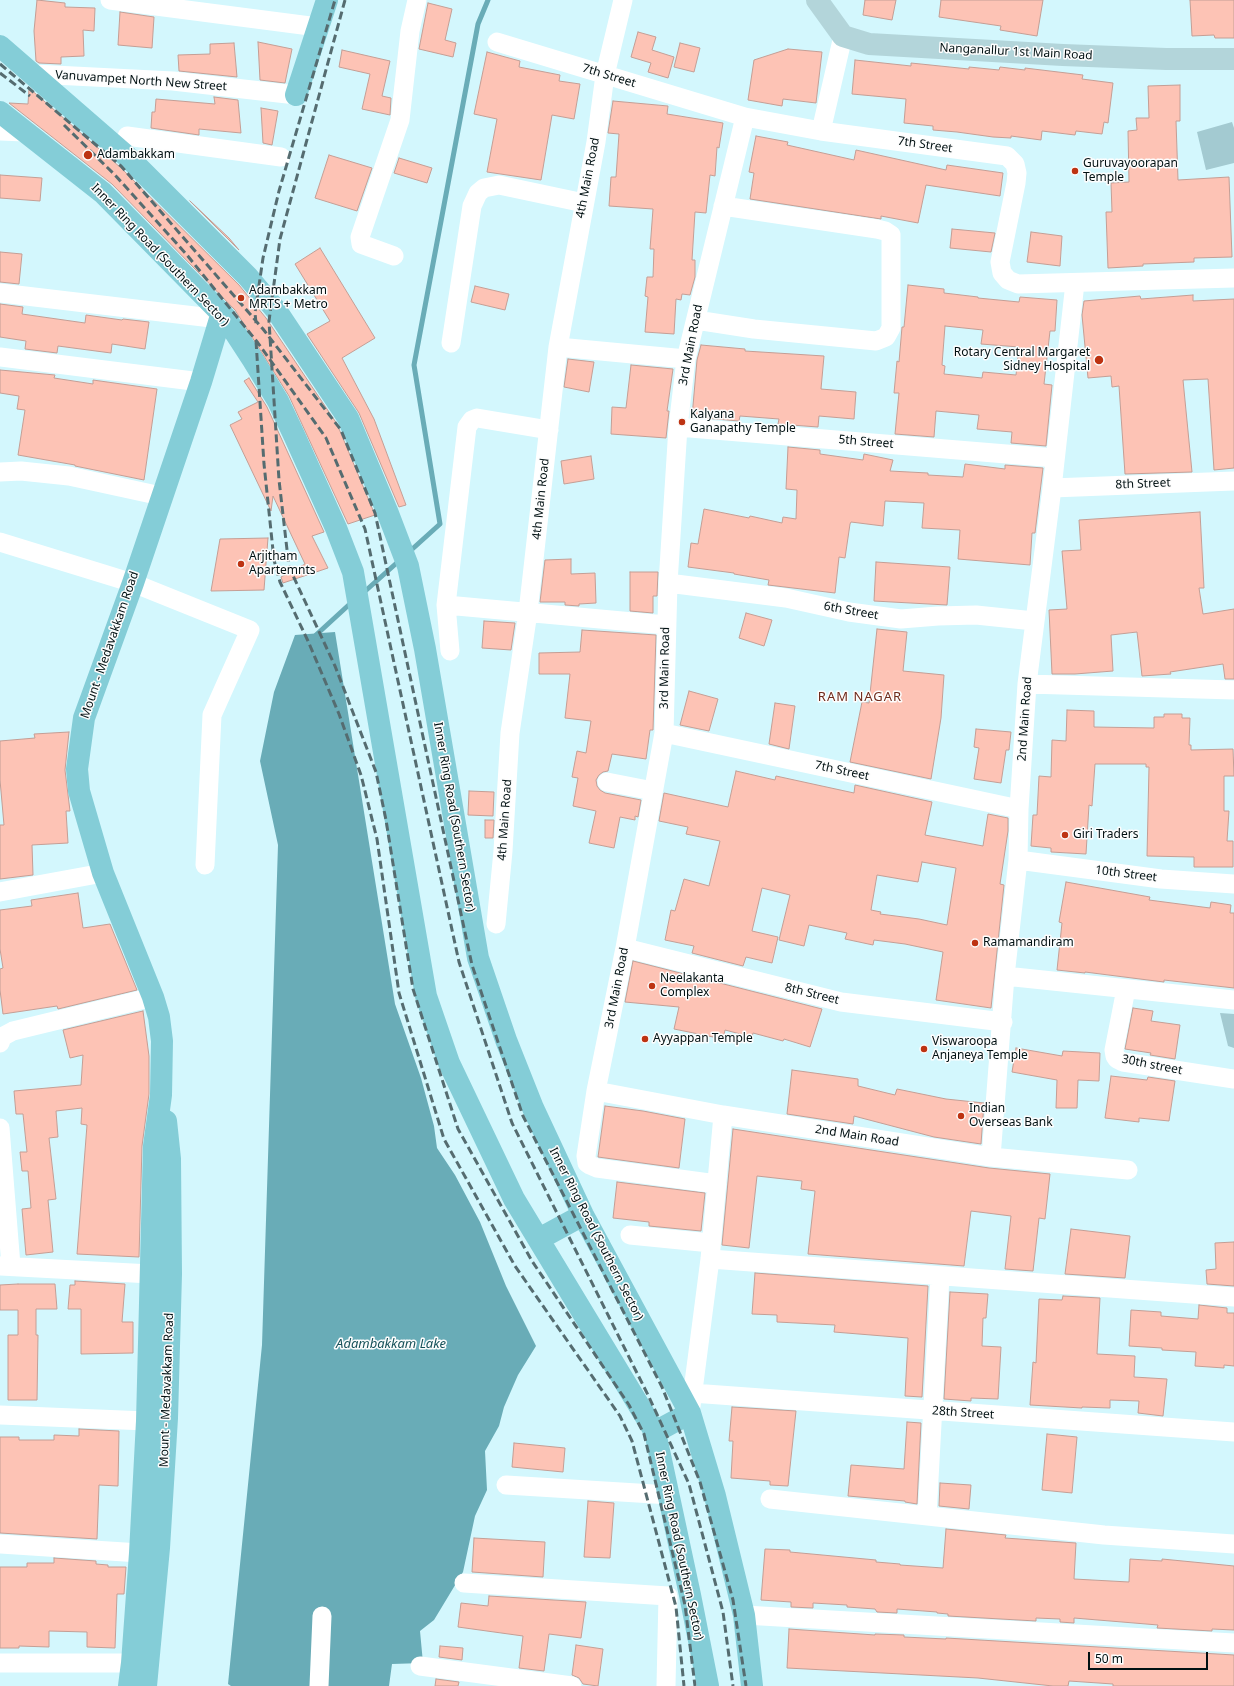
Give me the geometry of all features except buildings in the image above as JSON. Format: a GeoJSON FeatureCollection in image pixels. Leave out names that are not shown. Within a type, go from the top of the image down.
{"type":"FeatureCollection","features":[{"type":"Feature","properties":{"kind":"main road"},"geometry":{"type":"LineString","coordinates":[[296,95],[327,0]]}},
{"type":"Feature","properties":{"kind":"main road","name":"Inner Ring Road (Southern Sector)"},"geometry":{"type":"LineString","coordinates":[[0,46],[130,159],[248,277],[276,310],[348,418],[387,511],[408,566],[424,641],[478,958],[506,1040],[533,1108],[583,1215],[691,1403],[744,1615],[752,1686]]}},
{"type":"Feature","properties":{"kind":"main road","name":"Inner Ring Road (Southern Sector)"},"geometry":{"type":"LineString","coordinates":[[0,112],[103,193],[222,318],[254,360],[278,401],[336,528],[353,572],[426,996],[449,1063],[514,1199],[655,1432],[670,1495],[708,1686]]}},
{"type":"Feature","properties":{"kind":"main road","name":"Mount - Medavakkam Road"},"geometry":{"type":"LineString","coordinates":[[129,1686],[140,1553],[147,1421],[161,1276],[170,1159],[161,1095],[162,1041],[159,1017],[153,997],[103,873],[79,790],[77,769],[84,718],[133,583],[222,318]]}},
{"type":"Feature","properties":{"kind":"main road"},"geometry":{"type":"LineString","coordinates":[[539,1239],[583,1215]]}},
{"type":"Feature","properties":{"kind":"main road","name":"Mount - Medavakkam Road"},"geometry":{"type":"LineString","coordinates":[[146,1686],[159,1548],[167,1418],[161,1276]]}},
{"type":"Feature","properties":{"kind":"main road"},"geometry":{"type":"LineString","coordinates":[[655,1432],[691,1403]]}},
{"type":"Feature","properties":{"kind":"street"},"geometry":{"type":"LineString","coordinates":[[110,0],[318,27]]}},
{"type":"Feature","properties":{"kind":"street"},"geometry":{"type":"LineString","coordinates":[[394,256],[361,244],[360,237],[400,120],[410,31],[417,0]]}},
{"type":"Feature","properties":{"kind":"street","name":"4th Main Road"},"geometry":{"type":"LineString","coordinates":[[496,924],[503,851],[510,733],[528,612],[558,347],[596,142],[605,75],[622,0]]}},
{"type":"Feature","properties":{"kind":"street"},"geometry":{"type":"LineString","coordinates":[[817,0],[843,36],[821,131]]}},
{"type":"Feature","properties":{"kind":"street","name":"Nanganallur 1st Main Road"},"geometry":{"type":"LineString","coordinates":[[843,36],[877,45],[1063,55],[1166,59],[1234,59]]}},
{"type":"Feature","properties":{"kind":"street","name":"7th Street"},"geometry":{"type":"LineString","coordinates":[[497,42],[745,117],[821,131],[1007,156],[1015,164],[1016,178],[1000,262],[1002,273],[1008,280],[1018,284],[1234,278]]}},
{"type":"Feature","properties":{"kind":"street","name":"Vanuvampet North New Street"},"geometry":{"type":"LineString","coordinates":[[34,74],[172,81],[296,95]]}},
{"type":"Feature","properties":{"kind":"street","name":"3rd Main Road"},"geometry":{"type":"LineString","coordinates":[[717,1184],[597,1168],[590,1166],[587,1162],[586,1156],[596,1091],[625,948],[664,733],[668,583],[678,426],[686,359],[745,117]]}},
{"type":"Feature","properties":{"kind":"street"},"geometry":{"type":"LineString","coordinates":[[0,131],[26,132]]}},
{"type":"Feature","properties":{"kind":"street"},"geometry":{"type":"LineString","coordinates":[[127,136],[281,157]]}},
{"type":"Feature","properties":{"kind":"street"},"geometry":{"type":"LineString","coordinates":[[451,343],[472,206],[478,193],[484,188],[498,185],[584,203]]}},
{"type":"Feature","properties":{"kind":"street"},"geometry":{"type":"LineString","coordinates":[[696,320],[754,329],[876,341],[886,337],[891,328],[891,235],[885,231],[877,229],[723,206]]}},
{"type":"Feature","properties":{"kind":"street","name":"2nd Main Road"},"geometry":{"type":"LineString","coordinates":[[991,1157],[1005,976],[1018,860],[1019,809],[1027,684],[1052,488],[1075,282]]}},
{"type":"Feature","properties":{"kind":"street"},"geometry":{"type":"LineString","coordinates":[[0,292],[222,318]]}},
{"type":"Feature","properties":{"kind":"street"},"geometry":{"type":"LineString","coordinates":[[558,347],[686,359]]}},
{"type":"Feature","properties":{"kind":"street"},"geometry":{"type":"LineString","coordinates":[[0,357],[201,382]]}},
{"type":"Feature","properties":{"kind":"street"},"geometry":{"type":"LineString","coordinates":[[450,651],[446,605],[466,427],[472,420],[477,418],[549,430]]}},
{"type":"Feature","properties":{"kind":"street","name":"5th Street"},"geometry":{"type":"LineString","coordinates":[[678,426],[1055,458]]}},
{"type":"Feature","properties":{"kind":"street"},"geometry":{"type":"LineString","coordinates":[[0,472],[21,471],[69,476],[161,496]]}},
{"type":"Feature","properties":{"kind":"street","name":"8th Street"},"geometry":{"type":"LineString","coordinates":[[1052,488],[1234,481]]}},
{"type":"Feature","properties":{"kind":"street"},"geometry":{"type":"LineString","coordinates":[[0,542],[133,583],[250,630],[212,715],[205,865]]}},
{"type":"Feature","properties":{"kind":"street","name":"6th Street"},"geometry":{"type":"LineString","coordinates":[[668,583],[786,598],[849,612],[900,619],[976,615],[1034,621]]}},
{"type":"Feature","properties":{"kind":"street"},"geometry":{"type":"LineString","coordinates":[[446,605],[666,625]]}},
{"type":"Feature","properties":{"kind":"street"},"geometry":{"type":"LineString","coordinates":[[1027,684],[1234,690]]}},
{"type":"Feature","properties":{"kind":"street","name":"7th Street"},"geometry":{"type":"LineString","coordinates":[[664,733],[1019,809]]}},
{"type":"Feature","properties":{"kind":"street"},"geometry":{"type":"LineString","coordinates":[[607,782],[653,791]]}},
{"type":"Feature","properties":{"kind":"street","name":"10th Street"},"geometry":{"type":"LineString","coordinates":[[1018,860],[1161,879],[1234,884]]}},
{"type":"Feature","properties":{"kind":"street"},"geometry":{"type":"LineString","coordinates":[[0,892],[103,873]]}},
{"type":"Feature","properties":{"kind":"street","name":"8th Street"},"geometry":{"type":"LineString","coordinates":[[625,948],[841,1002],[1002,1022]]}},
{"type":"Feature","properties":{"kind":"street"},"geometry":{"type":"LineString","coordinates":[[1005,976],[1234,1000]]}},
{"type":"Feature","properties":{"kind":"street","name":"30th street"},"geometry":{"type":"LineString","coordinates":[[1126,989],[1114,1050],[1117,1059],[1123,1062],[1234,1079]]}},
{"type":"Feature","properties":{"kind":"street"},"geometry":{"type":"LineString","coordinates":[[0,1043],[2,1037],[13,1031],[153,997]]}},
{"type":"Feature","properties":{"kind":"street"},"geometry":{"type":"LineString","coordinates":[[596,1091],[723,1115],[710,1251],[691,1403]]}},
{"type":"Feature","properties":{"kind":"street","name":"2nd Main Road"},"geometry":{"type":"LineString","coordinates":[[723,1115],[991,1157],[1128,1170]]}},
{"type":"Feature","properties":{"kind":"street"},"geometry":{"type":"LineString","coordinates":[[0,1128],[6,1266],[161,1276]]}},
{"type":"Feature","properties":{"kind":"street"},"geometry":{"type":"LineString","coordinates":[[630,1235],[710,1251],[940,1276],[1234,1297]]}},
{"type":"Feature","properties":{"kind":"street"},"geometry":{"type":"LineString","coordinates":[[927,1516],[940,1276]]}},
{"type":"Feature","properties":{"kind":"street","name":"28th Street"},"geometry":{"type":"LineString","coordinates":[[691,1403],[933,1411],[1234,1432]]}},
{"type":"Feature","properties":{"kind":"street"},"geometry":{"type":"LineString","coordinates":[[0,1415],[147,1421]]}},
{"type":"Feature","properties":{"kind":"street"},"geometry":{"type":"LineString","coordinates":[[506,1485],[670,1495]]}},
{"type":"Feature","properties":{"kind":"street"},"geometry":{"type":"LineString","coordinates":[[770,1498],[1104,1535],[1234,1544]]}},
{"type":"Feature","properties":{"kind":"street"},"geometry":{"type":"LineString","coordinates":[[0,1544],[140,1553]]}},
{"type":"Feature","properties":{"kind":"street"},"geometry":{"type":"LineString","coordinates":[[464,1583],[668,1596],[666,1686]]}},
{"type":"Feature","properties":{"kind":"street"},"geometry":{"type":"LineString","coordinates":[[744,1615],[1234,1643]]}},
{"type":"Feature","properties":{"kind":"street"},"geometry":{"type":"LineString","coordinates":[[319,1686],[322,1616]]}},
{"type":"Feature","properties":{"kind":"street"},"geometry":{"type":"LineString","coordinates":[[0,1663],[132,1663]]}},
{"type":"Feature","properties":{"kind":"street"},"geometry":{"type":"LineString","coordinates":[[420,1666],[572,1686]]}},
{"type":"Feature","properties":{"kind":"shaded area"},"geometry":{"type":"Polygon","coordinates":[[[1232,122],[1234,128],[1234,163],[1206,170],[1197,132],[1232,122]]]}},
{"type":"Feature","properties":{"kind":"shaded area"},"geometry":{"type":"Polygon","coordinates":[[[1220,1013],[1234,1014],[1234,1048],[1228,1046],[1220,1013]]]}},
{"type":"Feature","properties":{"kind":"water","name":"Adambakkam Lake"},"geometry":{"type":"Polygon","coordinates":[[[335,632],[395,1004],[421,1078],[434,1126],[437,1148],[455,1175],[480,1222],[506,1286],[536,1346],[518,1375],[504,1407],[499,1426],[485,1451],[487,1490],[475,1516],[463,1572],[434,1620],[420,1631],[423,1663],[392,1664],[389,1686],[231,1686],[228,1684],[262,1345],[278,845],[260,761],[274,692],[295,635],[335,632]]]}},
{"type":"Feature","properties":{"kind":"waterway"},"geometry":{"type":"LineString","coordinates":[[409,552],[440,524],[414,365],[478,24],[488,0]]}},
{"type":"Feature","properties":{"kind":"waterway"},"geometry":{"type":"LineString","coordinates":[[363,593],[400,560]]}},
{"type":"Feature","properties":{"kind":"waterway"},"geometry":{"type":"LineString","coordinates":[[317,640],[316,635],[352,602]]}},
{"type":"Feature","properties":{"kind":"railway"},"geometry":{"type":"LineString","coordinates":[[256,323],[255,313],[263,258],[279,191],[335,0]]}},
{"type":"Feature","properties":{"kind":"railway"},"geometry":{"type":"LineString","coordinates":[[345,0],[280,239],[269,321],[279,480],[289,567],[335,666],[376,772],[386,820],[413,989],[458,1129],[532,1261],[629,1405],[644,1434],[685,1605],[695,1686]]}},
{"type":"Feature","properties":{"kind":"railway"},"geometry":{"type":"LineString","coordinates":[[0,64],[121,166],[263,329],[341,430],[375,513],[472,965],[523,1116],[662,1387],[700,1482],[733,1600],[746,1686]]}},
{"type":"Feature","properties":{"kind":"railway"},"geometry":{"type":"LineString","coordinates":[[0,73],[30,96]]}},
{"type":"Feature","properties":{"kind":"railway"},"geometry":{"type":"LineString","coordinates":[[64,125],[115,175],[187,255],[258,343],[326,438],[365,529],[459,962],[512,1123],[649,1397],[689,1484],[723,1612],[733,1686]]}},
{"type":"Feature","properties":{"kind":"railway"},"geometry":{"type":"LineString","coordinates":[[256,341],[264,464],[274,560],[280,582],[308,641],[339,714],[361,775],[377,839],[399,993],[444,1139],[515,1266],[620,1416],[632,1441],[676,1607],[684,1686]]}},
{"type":"Feature","properties":{"kind":"place","name":"Adambakkam"},"geometry":{"type":"Point","coordinates":[88,155]}},
{"type":"Feature","properties":{"kind":"place","name":"Guruvayoorapan Temple"},"geometry":{"type":"Point","coordinates":[1075,171]}},
{"type":"Feature","properties":{"kind":"place","name":"Adambakkam MRTS + Metro"},"geometry":{"type":"Point","coordinates":[241,298]}},
{"type":"Feature","properties":{"kind":"place","name":"Rotary Central Margaret Sidney Hospital"},"geometry":{"type":"Point","coordinates":[1099,360]}},
{"type":"Feature","properties":{"kind":"place","name":"Kalyana Ganapathy Temple"},"geometry":{"type":"Point","coordinates":[682,422]}},
{"type":"Feature","properties":{"kind":"place","name":"Arjitham Apartemnts"},"geometry":{"type":"Point","coordinates":[241,564]}},
{"type":"Feature","properties":{"kind":"place","name":"Giri Traders"},"geometry":{"type":"Point","coordinates":[1065,835]}},
{"type":"Feature","properties":{"kind":"place","name":"Ramamandiram"},"geometry":{"type":"Point","coordinates":[975,943]}},
{"type":"Feature","properties":{"kind":"place","name":"Neelakanta Complex"},"geometry":{"type":"Point","coordinates":[652,986]}},
{"type":"Feature","properties":{"kind":"place","name":"Ayyappan Temple"},"geometry":{"type":"Point","coordinates":[645,1039]}},
{"type":"Feature","properties":{"kind":"place","name":"Viswaroopa Anjaneya Temple"},"geometry":{"type":"Point","coordinates":[924,1049]}},
{"type":"Feature","properties":{"kind":"place","name":"Indian Overseas Bank"},"geometry":{"type":"Point","coordinates":[961,1116]}},
{"type":"Feature","properties":{"kind":"district","name":"RAM NAGAR"},"geometry":{"type":"Point","coordinates":[860,697]}}]}
